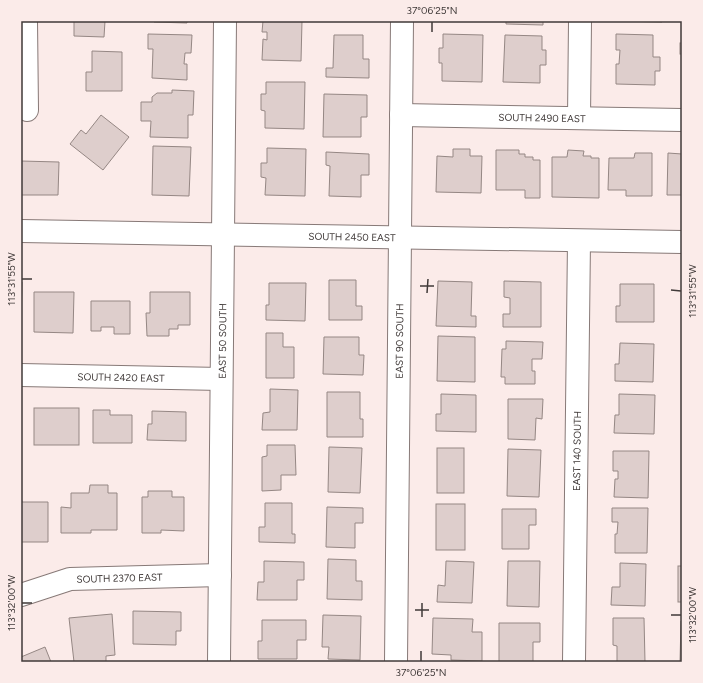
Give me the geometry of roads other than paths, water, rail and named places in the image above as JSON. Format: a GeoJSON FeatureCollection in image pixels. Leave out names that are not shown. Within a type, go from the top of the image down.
{"type":"FeatureCollection","features":[{"type":"Feature","properties":{"kind":"street"},"geometry":{"type":"LineString","coordinates":[[26,21],[27,110]]}},
{"type":"Feature","properties":{"kind":"street","name":"EAST 50 SOUTH"},"geometry":{"type":"LineString","coordinates":[[219,662],[225,21]]}},
{"type":"Feature","properties":{"kind":"street","name":"EAST 90 SOUTH"},"geometry":{"type":"LineString","coordinates":[[396,662],[402,21]]}},
{"type":"Feature","properties":{"kind":"street"},"geometry":{"type":"LineString","coordinates":[[579,118],[580,21]]}},
{"type":"Feature","properties":{"kind":"street","name":"SOUTH 2490 EAST"},"geometry":{"type":"LineString","coordinates":[[401,115],[682,120]]}},
{"type":"Feature","properties":{"kind":"street","name":"SOUTH 2450 EAST"},"geometry":{"type":"LineString","coordinates":[[21,231],[682,242]]}},
{"type":"Feature","properties":{"kind":"street","name":"EAST 140 SOUTH"},"geometry":{"type":"LineString","coordinates":[[574,662],[579,241]]}},
{"type":"Feature","properties":{"kind":"street","name":"SOUTH 2420 EAST"},"geometry":{"type":"LineString","coordinates":[[21,375],[221,379]]}},
{"type":"Feature","properties":{"kind":"street","name":"SOUTH 2370 EAST"},"geometry":{"type":"LineString","coordinates":[[21,595],[70,579],[220,575]]}}]}
